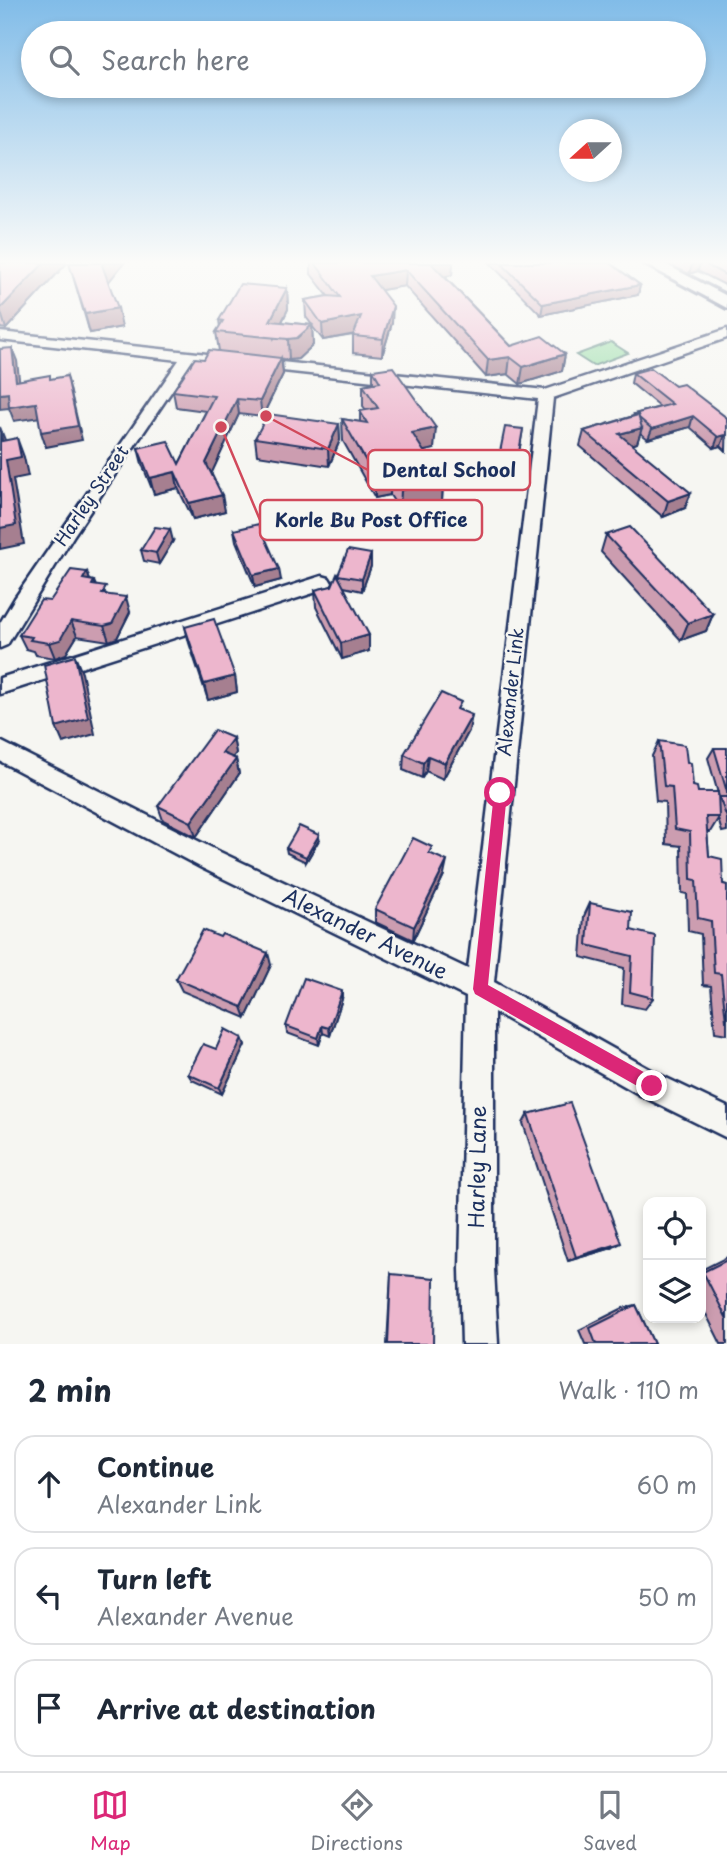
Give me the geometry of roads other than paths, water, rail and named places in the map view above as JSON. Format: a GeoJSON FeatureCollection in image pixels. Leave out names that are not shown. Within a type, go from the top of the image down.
{"type":"FeatureCollection","features":[{"type":"Feature","properties":{"kind":"street"},"geometry":{"type":"LineString","coordinates":[[0,336],[546,395],[727,333]]}},
{"type":"Feature","properties":{"kind":"street","name":"Harley Street"},"geometry":{"type":"LineString","coordinates":[[0,640],[85,506],[188,355]]}},
{"type":"Feature","properties":{"kind":"street","name":"Alexander Link"},"geometry":{"type":"LineString","coordinates":[[480,989],[546,395]]}},
{"type":"Feature","properties":{"kind":"street"},"geometry":{"type":"LineString","coordinates":[[0,686],[322,583]]}},
{"type":"Feature","properties":{"kind":"street","name":"Alexander Avenue"},"geometry":{"type":"LineString","coordinates":[[0,750],[211,860],[480,989],[652,1086],[727,1123]]}},
{"type":"Feature","properties":{"kind":"street","name":"Harley Lane"},"geometry":{"type":"LineString","coordinates":[[480,989],[477,1256],[480,1344]]}},
{"type":"Feature","properties":{"kind":"place","name":"Dental School"},"geometry":{"type":"Point","coordinates":[266,416]}},
{"type":"Feature","properties":{"kind":"place","name":"Korle Bu Post Office"},"geometry":{"type":"Point","coordinates":[221,427]}}]}
